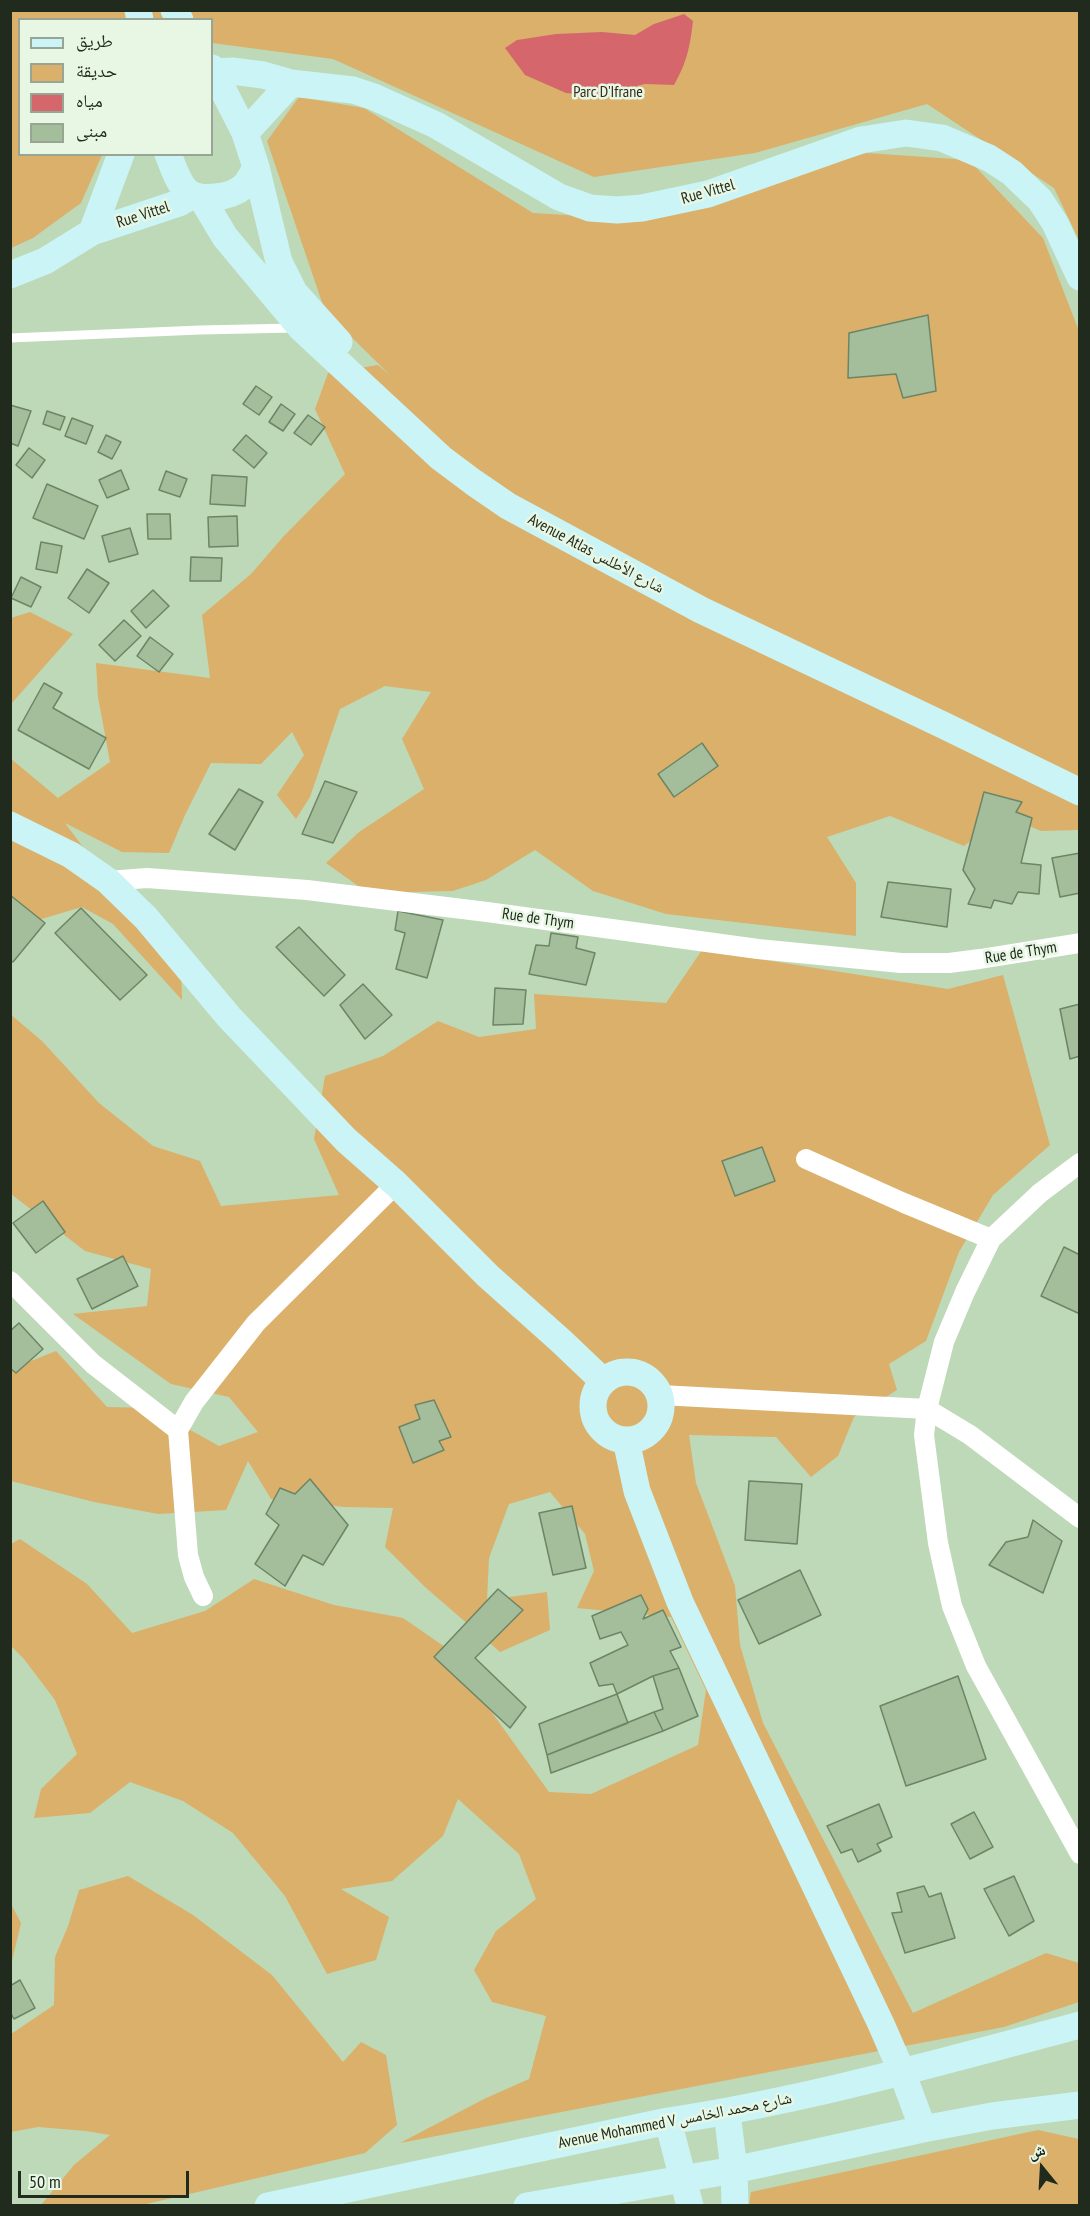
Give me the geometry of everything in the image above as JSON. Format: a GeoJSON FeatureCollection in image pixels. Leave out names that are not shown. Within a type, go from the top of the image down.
{"type":"FeatureCollection","features":[{"type":"Feature","properties":{"kind":"street","name":"Rue Vittel"},"geometry":{"type":"LineString","coordinates":[[213,70],[263,75],[291,83],[353,90],[374,97],[436,124],[559,197],[590,208],[617,210],[642,208],[708,194],[861,140],[906,133],[942,138],[989,158],[1011,173],[1040,200],[1055,223],[1080,276]]}},
{"type":"Feature","properties":{"kind":"street","name":"Avenue Atlas شارع الأطلس"},"geometry":{"type":"LineString","coordinates":[[213,70],[245,133],[256,167],[279,262],[294,292],[388,393],[463,457],[515,493],[554,516],[744,614],[1080,778]]}},
{"type":"Feature","properties":{"kind":"street"},"geometry":{"type":"LineString","coordinates":[[245,133],[291,83]]}},
{"type":"Feature","properties":{"kind":"street","name":"Rue Vittel"},"geometry":{"type":"LineString","coordinates":[[92,232],[120,156]]}},
{"type":"Feature","properties":{"kind":"street","name":"Avenue Atlas شارع الأطلس"},"geometry":{"type":"LineString","coordinates":[[169,156],[186,192],[197,196],[225,237],[301,328],[441,458],[508,506],[701,610],[1080,792]]}},
{"type":"Feature","properties":{"kind":"street","name":"Rue Vittel"},"geometry":{"type":"LineString","coordinates":[[10,275],[45,261],[92,232],[197,196],[226,195],[242,188],[256,167]]}},
{"type":"Feature","properties":{"kind":"street"},"geometry":{"type":"LineString","coordinates":[[10,825],[71,855],[108,881],[146,918],[229,1017],[281,1074],[346,1140],[396,1184],[488,1276],[603,1382]]}},
{"type":"Feature","properties":{"kind":"street","name":"Rue de Thym"},"geometry":{"type":"LineString","coordinates":[[108,881],[147,878],[307,890],[758,949],[901,963],[949,963],[980,960],[1080,944]]}},
{"type":"Feature","properties":{"kind":"street"},"geometry":{"type":"LineString","coordinates":[[806,1159],[991,1239]]}},
{"type":"Feature","properties":{"kind":"street"},"geometry":{"type":"LineString","coordinates":[[1080,1163],[1040,1194],[991,1239],[944,1342],[927,1409],[924,1435],[938,1543],[952,1606],[976,1666],[1080,1854]]}},
{"type":"Feature","properties":{"kind":"street"},"geometry":{"type":"LineString","coordinates":[[203,1596],[194,1577],[188,1555],[178,1430],[194,1402],[256,1323],[396,1184]]}},
{"type":"Feature","properties":{"kind":"street"},"geometry":{"type":"LineString","coordinates":[[10,1281],[93,1364],[178,1430]]}},
{"type":"Feature","properties":{"kind":"street"},"geometry":{"type":"LineString","coordinates":[[628,1371],[642,1374],[653,1383],[660,1395],[662,1408],[659,1421],[639,1438],[626,1440],[613,1437],[602,1430],[595,1418],[595,1392],[614,1374],[628,1371]]}},
{"type":"Feature","properties":{"kind":"street"},"geometry":{"type":"LineString","coordinates":[[660,1395],[927,1409],[970,1436],[1080,1518]]}},
{"type":"Feature","properties":{"kind":"street"},"geometry":{"type":"LineString","coordinates":[[626,1440],[637,1491],[680,1602],[855,1969],[902,2072],[923,2129]]}},
{"type":"Feature","properties":{"kind":"street","name":"Avenue Mohammed V شارع محمد الخامس"},"geometry":{"type":"LineString","coordinates":[[268,2205],[668,2121],[727,2112],[902,2072],[1080,2025]]}},
{"type":"Feature","properties":{"kind":"street"},"geometry":{"type":"LineString","coordinates":[[527,2205],[734,2170],[992,2116],[1080,2104]]}},
{"type":"Feature","properties":{"kind":"street"},"geometry":{"type":"LineString","coordinates":[[727,2112],[734,2170],[735,2205]]}},
{"type":"Feature","properties":{"kind":"street"},"geometry":{"type":"LineString","coordinates":[[668,2121],[690,2205]]}},
{"type":"Feature","properties":{"kind":"lane"},"geometry":{"type":"LineString","coordinates":[[10,338],[301,328]]}},
{"type":"Feature","properties":{"kind":"green space","name":"Parc D'Ifrane"},"geometry":{"type":"Polygon","coordinates":[[[11,11],[1079,11],[1079,240],[1054,188],[927,104],[755,153],[594,177],[333,59],[213,43],[213,18],[18,18],[18,156],[102,156],[81,203],[33,238],[11,248],[11,11]]]}},
{"type":"Feature","properties":{"kind":"green space"},"geometry":{"type":"Polygon","coordinates":[[[299,97],[364,108],[533,213],[631,219],[867,153],[969,160],[1043,238],[1079,331],[1079,830],[1041,831],[1004,815],[964,846],[890,816],[827,837],[856,883],[856,936],[666,914],[593,891],[535,850],[486,880],[453,891],[368,893],[326,863],[359,832],[424,789],[402,739],[431,692],[385,686],[340,709],[310,797],[296,819],[277,795],[304,755],[292,732],[261,764],[211,763],[169,853],[122,852],[65,823],[124,902],[181,969],[182,1000],[113,924],[82,907],[38,920],[11,899],[10,758],[58,798],[110,762],[98,697],[96,663],[210,678],[202,615],[251,574],[283,537],[345,474],[315,409],[328,373],[378,365],[391,376],[325,311],[267,141],[299,97]]]}},
{"type":"Feature","properties":{"kind":"green space"},"geometry":{"type":"Polygon","coordinates":[[[30,612],[73,634],[11,704],[11,618],[30,612]]]}},
{"type":"Feature","properties":{"kind":"green space"},"geometry":{"type":"Polygon","coordinates":[[[702,950],[948,989],[1003,975],[1050,1145],[993,1195],[959,1252],[926,1341],[889,1364],[897,1390],[854,1417],[838,1456],[811,1477],[776,1437],[689,1435],[696,1483],[735,1586],[740,1645],[763,1723],[913,2013],[1046,1953],[1079,1963],[1079,2002],[1004,2027],[400,2143],[484,2099],[529,2079],[546,2016],[492,2002],[474,1970],[496,1931],[536,1899],[519,1854],[458,1799],[443,1836],[392,1881],[341,1889],[389,1917],[376,1960],[327,1974],[285,1896],[233,1833],[183,1801],[130,1782],[90,1813],[34,1818],[41,1789],[77,1754],[55,1700],[24,1659],[11,1646],[11,1544],[20,1539],[87,1584],[132,1633],[205,1611],[254,1579],[334,1605],[403,1618],[445,1647],[549,1792],[591,1794],[698,1745],[706,1690],[671,1617],[577,1608],[594,1571],[585,1534],[550,1492],[509,1504],[489,1558],[487,1600],[547,1592],[550,1630],[500,1652],[425,1587],[385,1547],[393,1508],[344,1507],[271,1499],[248,1461],[226,1510],[158,1514],[94,1502],[11,1481],[11,1369],[56,1351],[107,1407],[151,1408],[219,1446],[258,1432],[229,1397],[171,1384],[73,1314],[147,1306],[151,1269],[85,1251],[11,1194],[10,1014],[42,1041],[99,1103],[153,1146],[200,1161],[221,1206],[339,1195],[314,1139],[325,1076],[383,1056],[438,1021],[479,1037],[536,1029],[534,994],[666,1003],[702,950]]]}},
{"type":"Feature","properties":{"kind":"green space"},"geometry":{"type":"Polygon","coordinates":[[[128,1876],[193,1915],[272,1975],[343,2062],[361,2042],[386,2055],[397,2125],[365,2153],[142,2205],[41,2205],[74,2165],[110,2135],[38,2127],[11,2132],[11,2034],[54,2005],[55,1957],[79,1890],[128,1876]]]}},
{"type":"Feature","properties":{"kind":"green space"},"geometry":{"type":"Polygon","coordinates":[[[11,1904],[21,1923],[11,1965],[11,1904]]]}},
{"type":"Feature","properties":{"kind":"green space"},"geometry":{"type":"Polygon","coordinates":[[[1038,2130],[1079,2139],[1079,2205],[749,2205],[751,2192],[1038,2130]]]}},
{"type":"Feature","properties":{"kind":"water"},"geometry":{"type":"Polygon","coordinates":[[[684,14],[693,21],[692,30],[685,61],[674,85],[645,84],[596,96],[566,93],[525,75],[505,48],[517,40],[556,34],[602,32],[635,35],[654,24],[684,14]]]}},
{"type":"Feature","properties":{"kind":"building"},"geometry":{"type":"Polygon","coordinates":[[[928,315],[936,391],[903,398],[896,374],[848,378],[849,333],[928,315]]]}},
{"type":"Feature","properties":{"kind":"building"},"geometry":{"type":"Polygon","coordinates":[[[256,386],[272,397],[259,415],[243,404],[256,386]]]}},
{"type":"Feature","properties":{"kind":"building"},"geometry":{"type":"Polygon","coordinates":[[[281,404],[295,414],[283,431],[269,422],[281,404]]]}},
{"type":"Feature","properties":{"kind":"building"},"geometry":{"type":"Polygon","coordinates":[[[10,405],[31,411],[18,446],[10,443],[10,405]]]}},
{"type":"Feature","properties":{"kind":"building"},"geometry":{"type":"Polygon","coordinates":[[[47,411],[65,417],[60,430],[43,424],[47,411]]]}},
{"type":"Feature","properties":{"kind":"building"},"geometry":{"type":"Polygon","coordinates":[[[308,415],[325,427],[311,445],[294,433],[308,415]]]}},
{"type":"Feature","properties":{"kind":"building"},"geometry":{"type":"Polygon","coordinates":[[[72,418],[93,426],[86,444],[65,436],[72,418]]]}},
{"type":"Feature","properties":{"kind":"building"},"geometry":{"type":"Polygon","coordinates":[[[106,435],[121,442],[112,459],[98,452],[106,435]]]}},
{"type":"Feature","properties":{"kind":"building"},"geometry":{"type":"Polygon","coordinates":[[[246,435],[267,453],[254,468],[233,450],[246,435]]]}},
{"type":"Feature","properties":{"kind":"building"},"geometry":{"type":"Polygon","coordinates":[[[29,448],[45,460],[32,478],[16,465],[29,448]]]}},
{"type":"Feature","properties":{"kind":"building"},"geometry":{"type":"Polygon","coordinates":[[[121,470],[129,489],[107,498],[99,480],[121,470]]]}},
{"type":"Feature","properties":{"kind":"building"},"geometry":{"type":"Polygon","coordinates":[[[166,471],[187,479],[180,497],[159,490],[166,471]]]}},
{"type":"Feature","properties":{"kind":"building"},"geometry":{"type":"Polygon","coordinates":[[[212,475],[247,477],[245,506],[210,504],[212,475]]]}},
{"type":"Feature","properties":{"kind":"building"},"geometry":{"type":"Polygon","coordinates":[[[47,484],[98,506],[84,539],[33,518],[47,484]]]}},
{"type":"Feature","properties":{"kind":"building"},"geometry":{"type":"Polygon","coordinates":[[[147,514],[170,514],[171,539],[148,539],[147,514]]]}},
{"type":"Feature","properties":{"kind":"building"},"geometry":{"type":"Polygon","coordinates":[[[237,516],[238,546],[209,547],[208,517],[237,516]]]}},
{"type":"Feature","properties":{"kind":"building"},"geometry":{"type":"Polygon","coordinates":[[[130,528],[138,554],[109,562],[102,536],[130,528]]]}},
{"type":"Feature","properties":{"kind":"building"},"geometry":{"type":"Polygon","coordinates":[[[41,542],[62,546],[57,573],[36,569],[41,542]]]}},
{"type":"Feature","properties":{"kind":"building"},"geometry":{"type":"Polygon","coordinates":[[[191,557],[222,558],[221,581],[190,581],[191,557]]]}},
{"type":"Feature","properties":{"kind":"building"},"geometry":{"type":"Polygon","coordinates":[[[87,569],[109,583],[89,613],[68,598],[87,569]]]}},
{"type":"Feature","properties":{"kind":"building"},"geometry":{"type":"Polygon","coordinates":[[[21,577],[41,587],[31,607],[11,598],[21,577]]]}},
{"type":"Feature","properties":{"kind":"building"},"geometry":{"type":"Polygon","coordinates":[[[153,590],[169,606],[146,628],[131,611],[153,590]]]}},
{"type":"Feature","properties":{"kind":"building"},"geometry":{"type":"Polygon","coordinates":[[[124,620],[141,636],[115,661],[99,645],[124,620]]]}},
{"type":"Feature","properties":{"kind":"building"},"geometry":{"type":"Polygon","coordinates":[[[150,637],[173,654],[159,672],[137,656],[150,637]]]}},
{"type":"Feature","properties":{"kind":"building"},"geometry":{"type":"Polygon","coordinates":[[[44,683],[62,693],[53,708],[106,738],[89,769],[18,730],[44,683]]]}},
{"type":"Feature","properties":{"kind":"building"},"geometry":{"type":"Polygon","coordinates":[[[702,743],[718,766],[674,797],[658,774],[702,743]]]}},
{"type":"Feature","properties":{"kind":"building"},"geometry":{"type":"Polygon","coordinates":[[[325,781],[357,792],[333,843],[302,834],[325,781]]]}},
{"type":"Feature","properties":{"kind":"building"},"geometry":{"type":"Polygon","coordinates":[[[239,789],[263,802],[235,850],[209,834],[239,789]]]}},
{"type":"Feature","properties":{"kind":"building"},"geometry":{"type":"Polygon","coordinates":[[[984,792],[1022,802],[1016,812],[1032,818],[1021,863],[1041,865],[1039,894],[1018,892],[1012,904],[994,900],[991,908],[968,904],[975,889],[963,870],[984,792]]]}},
{"type":"Feature","properties":{"kind":"building"},"geometry":{"type":"Polygon","coordinates":[[[1080,853],[1080,893],[1060,897],[1052,858],[1080,853]]]}},
{"type":"Feature","properties":{"kind":"building"},"geometry":{"type":"Polygon","coordinates":[[[888,882],[951,889],[947,927],[881,917],[888,882]]]}},
{"type":"Feature","properties":{"kind":"building"},"geometry":{"type":"Polygon","coordinates":[[[10,895],[45,923],[13,962],[10,960],[10,895]]]}},
{"type":"Feature","properties":{"kind":"building"},"geometry":{"type":"Polygon","coordinates":[[[81,908],[147,975],[120,1000],[55,933],[81,908]]]}},
{"type":"Feature","properties":{"kind":"building"},"geometry":{"type":"Polygon","coordinates":[[[398,911],[443,920],[427,978],[396,969],[405,933],[395,930],[398,911]]]}},
{"type":"Feature","properties":{"kind":"building"},"geometry":{"type":"Polygon","coordinates":[[[299,927],[345,975],[324,996],[276,947],[299,927]]]}},
{"type":"Feature","properties":{"kind":"building"},"geometry":{"type":"Polygon","coordinates":[[[551,933],[578,937],[576,948],[595,953],[586,985],[529,974],[536,945],[549,946],[551,933]]]}},
{"type":"Feature","properties":{"kind":"building"},"geometry":{"type":"Polygon","coordinates":[[[363,984],[392,1015],[365,1039],[340,1005],[363,984]]]}},
{"type":"Feature","properties":{"kind":"building"},"geometry":{"type":"Polygon","coordinates":[[[495,988],[526,990],[523,1024],[493,1025],[495,988]]]}},
{"type":"Feature","properties":{"kind":"building"},"geometry":{"type":"Polygon","coordinates":[[[1080,1004],[1080,1056],[1070,1059],[1060,1009],[1080,1004]]]}},
{"type":"Feature","properties":{"kind":"building"},"geometry":{"type":"Polygon","coordinates":[[[762,1147],[775,1181],[735,1196],[722,1161],[762,1147]]]}},
{"type":"Feature","properties":{"kind":"building"},"geometry":{"type":"Polygon","coordinates":[[[43,1201],[65,1232],[36,1253],[13,1223],[43,1201]]]}},
{"type":"Feature","properties":{"kind":"building"},"geometry":{"type":"Polygon","coordinates":[[[1064,1247],[1080,1255],[1080,1314],[1041,1296],[1064,1247]]]}},
{"type":"Feature","properties":{"kind":"building"},"geometry":{"type":"Polygon","coordinates":[[[123,1256],[138,1286],[92,1309],[77,1279],[123,1256]]]}},
{"type":"Feature","properties":{"kind":"building"},"geometry":{"type":"Polygon","coordinates":[[[19,1323],[43,1349],[16,1373],[10,1368],[10,1331],[19,1323]]]}},
{"type":"Feature","properties":{"kind":"building"},"geometry":{"type":"Polygon","coordinates":[[[434,1400],[451,1437],[439,1441],[444,1450],[413,1463],[399,1427],[420,1419],[415,1405],[434,1400]]]}},
{"type":"Feature","properties":{"kind":"building"},"geometry":{"type":"Polygon","coordinates":[[[310,1479],[348,1525],[323,1565],[303,1555],[285,1586],[255,1564],[279,1525],[266,1514],[280,1488],[295,1494],[310,1479]]]}},
{"type":"Feature","properties":{"kind":"building"},"geometry":{"type":"Polygon","coordinates":[[[749,1481],[802,1484],[797,1544],[745,1540],[749,1481]]]}},
{"type":"Feature","properties":{"kind":"building"},"geometry":{"type":"Polygon","coordinates":[[[572,1506],[586,1568],[553,1575],[539,1513],[572,1506]]]}},
{"type":"Feature","properties":{"kind":"building"},"geometry":{"type":"Polygon","coordinates":[[[1033,1520],[1062,1541],[1043,1593],[989,1565],[1006,1542],[1028,1537],[1033,1520]]]}},
{"type":"Feature","properties":{"kind":"building"},"geometry":{"type":"Polygon","coordinates":[[[800,1570],[821,1615],[759,1644],[738,1600],[800,1570]]]}},
{"type":"Feature","properties":{"kind":"building"},"geometry":{"type":"Polygon","coordinates":[[[498,1589],[523,1610],[475,1658],[526,1707],[510,1728],[434,1657],[498,1589]]]}},
{"type":"Feature","properties":{"kind":"building"},"geometry":{"type":"Polygon","coordinates":[[[641,1595],[648,1609],[643,1619],[663,1610],[681,1647],[670,1651],[679,1668],[653,1676],[617,1694],[613,1684],[599,1686],[590,1663],[628,1645],[621,1632],[600,1639],[592,1616],[641,1595]]]}},
{"type":"Feature","properties":{"kind":"building"},"geometry":{"type":"Polygon","coordinates":[[[679,1668],[698,1716],[663,1731],[654,1712],[663,1709],[653,1676],[679,1668]]]}},
{"type":"Feature","properties":{"kind":"building"},"geometry":{"type":"Polygon","coordinates":[[[958,1676],[986,1759],[906,1786],[880,1706],[958,1676]]]}},
{"type":"Feature","properties":{"kind":"building"},"geometry":{"type":"Polygon","coordinates":[[[617,1694],[628,1723],[547,1755],[539,1724],[617,1694]]]}},
{"type":"Feature","properties":{"kind":"building"},"geometry":{"type":"Polygon","coordinates":[[[654,1712],[663,1731],[551,1773],[547,1755],[654,1712]]]}},
{"type":"Feature","properties":{"kind":"building"},"geometry":{"type":"Polygon","coordinates":[[[879,1804],[892,1837],[877,1844],[881,1851],[858,1862],[852,1849],[841,1853],[827,1826],[879,1804]]]}},
{"type":"Feature","properties":{"kind":"building"},"geometry":{"type":"Polygon","coordinates":[[[974,1812],[993,1847],[970,1859],[951,1824],[974,1812]]]}},
{"type":"Feature","properties":{"kind":"building"},"geometry":{"type":"Polygon","coordinates":[[[1014,1876],[1034,1921],[1009,1936],[984,1889],[1014,1876]]]}},
{"type":"Feature","properties":{"kind":"building"},"geometry":{"type":"Polygon","coordinates":[[[924,1886],[929,1897],[941,1893],[955,1938],[905,1953],[892,1913],[902,1912],[897,1893],[924,1886]]]}},
{"type":"Feature","properties":{"kind":"building"},"geometry":{"type":"Polygon","coordinates":[[[20,1980],[35,2008],[14,2019],[10,2012],[10,1986],[20,1980]]]}}]}
